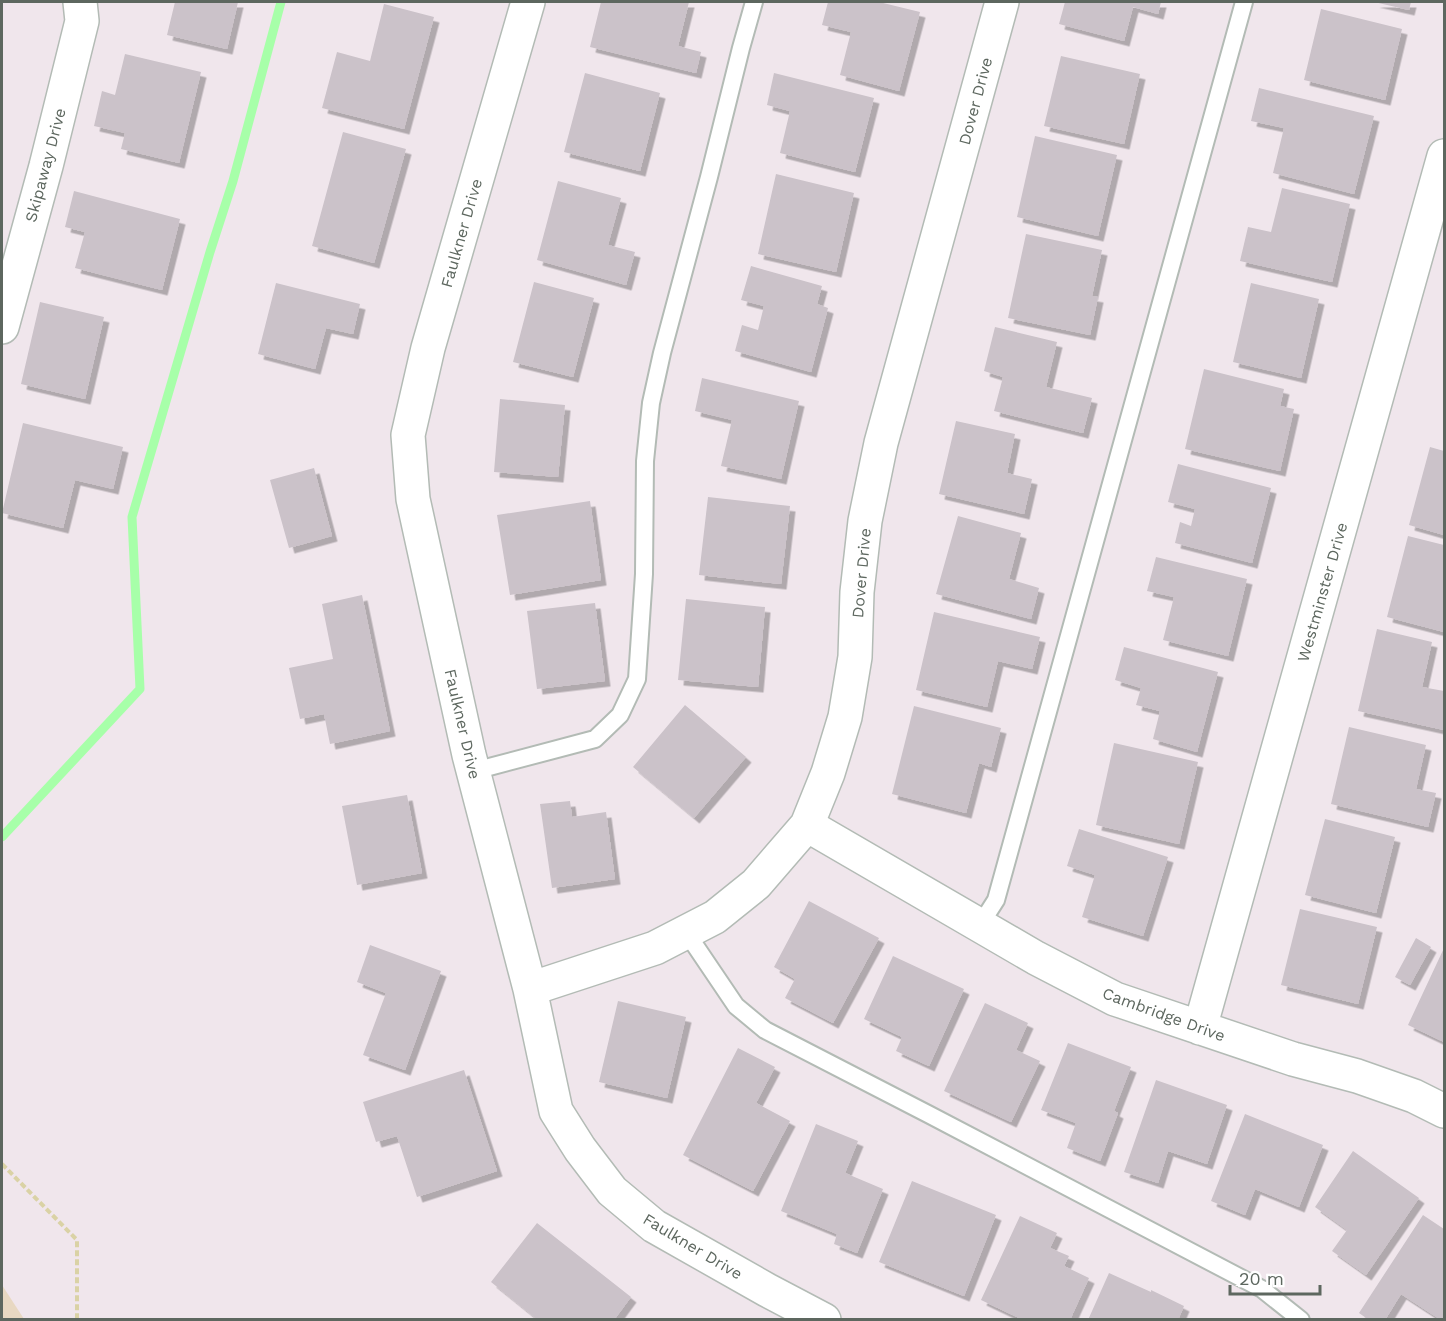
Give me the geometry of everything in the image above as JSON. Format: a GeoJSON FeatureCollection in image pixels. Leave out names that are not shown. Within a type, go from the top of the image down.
{"type":"FeatureCollection","features":[{"type":"Feature","properties":{"kind":"street","name":"Skipaway Drive"},"geometry":{"type":"LineString","coordinates":[[2,327],[82,21],[80,2]]}},
{"type":"Feature","properties":{"kind":"street","name":"Faulkner Drive"},"geometry":{"type":"LineString","coordinates":[[528,2],[428,348],[408,435],[413,499],[474,771],[530,989],[556,1112],[580,1149],[612,1191],[654,1226],[824,1320]]}},
{"type":"Feature","properties":{"kind":"street","name":"Dover Drive"},"geometry":{"type":"LineString","coordinates":[[530,989],[655,948],[715,917],[756,884],[807,825],[828,773],[844,717],[855,657],[857,592],[865,521],[881,444],[1002,2]]}},
{"type":"Feature","properties":{"kind":"street","name":"Westminster Drive"},"geometry":{"type":"LineString","coordinates":[[1200,1028],[1444,156]]}},
{"type":"Feature","properties":{"kind":"street","name":"Cambridge Drive"},"geometry":{"type":"LineString","coordinates":[[807,825],[1036,958],[1115,999],[1293,1059],[1357,1076],[1414,1096],[1444,1111]]}},
{"type":"Feature","properties":{"kind":"lane"},"geometry":{"type":"LineString","coordinates":[[474,771],[595,739],[620,715],[637,679],[644,574],[645,461],[651,403],[754,2]]}},
{"type":"Feature","properties":{"kind":"lane"},"geometry":{"type":"LineString","coordinates":[[980,925],[996,900],[1244,2]]}},
{"type":"Feature","properties":{"kind":"lane"},"geometry":{"type":"LineString","coordinates":[[686,932],[736,1006],[765,1030],[1262,1289],[1301,1320]]}},
{"type":"Feature","properties":{"kind":"path"},"geometry":{"type":"LineString","coordinates":[[2,1164],[77,1240],[77,1320]]}},
{"type":"Feature","properties":{"kind":"shaded area"},"geometry":{"type":"Polygon","coordinates":[[[2,1285],[24,1319],[2,1319],[2,1285]]]}},
{"type":"Feature","properties":{"kind":"building"},"geometry":{"type":"Polygon","coordinates":[[[175,2],[238,2],[227,49],[167,35],[175,2]]]}},
{"type":"Feature","properties":{"kind":"building"},"geometry":{"type":"Polygon","coordinates":[[[601,2],[689,2],[678,46],[701,52],[696,73],[590,47],[601,2]]]}},
{"type":"Feature","properties":{"kind":"building"},"geometry":{"type":"Polygon","coordinates":[[[828,2],[879,2],[920,12],[899,91],[840,75],[851,32],[822,25],[828,2]]]}},
{"type":"Feature","properties":{"kind":"building"},"geometry":{"type":"Polygon","coordinates":[[[1065,2],[1161,2],[1158,14],[1133,7],[1124,41],[1059,24],[1065,2]]]}},
{"type":"Feature","properties":{"kind":"building"},"geometry":{"type":"Polygon","coordinates":[[[1374,2],[1411,2],[1409,10],[1374,2]]]}},
{"type":"Feature","properties":{"kind":"building"},"geometry":{"type":"Polygon","coordinates":[[[384,4],[434,17],[404,129],[322,108],[337,52],[370,61],[384,4]]]}},
{"type":"Feature","properties":{"kind":"building"},"geometry":{"type":"Polygon","coordinates":[[[1321,9],[1402,29],[1385,100],[1304,80],[1321,9]]]}},
{"type":"Feature","properties":{"kind":"building"},"geometry":{"type":"Polygon","coordinates":[[[125,54],[201,72],[179,163],[121,149],[125,133],[94,126],[102,91],[115,95],[125,54]]]}},
{"type":"Feature","properties":{"kind":"building"},"geometry":{"type":"Polygon","coordinates":[[[1061,56],[1140,74],[1124,144],[1044,126],[1061,56]]]}},
{"type":"Feature","properties":{"kind":"building"},"geometry":{"type":"Polygon","coordinates":[[[585,73],[660,93],[640,171],[564,152],[585,73]]]}},
{"type":"Feature","properties":{"kind":"building"},"geometry":{"type":"Polygon","coordinates":[[[774,73],[874,98],[855,172],[780,153],[790,111],[767,105],[774,73]]]}},
{"type":"Feature","properties":{"kind":"building"},"geometry":{"type":"Polygon","coordinates":[[[1259,88],[1374,116],[1354,194],[1273,173],[1284,128],[1251,121],[1259,88]]]}},
{"type":"Feature","properties":{"kind":"building"},"geometry":{"type":"Polygon","coordinates":[[[343,132],[406,149],[374,263],[312,246],[343,132]]]}},
{"type":"Feature","properties":{"kind":"building"},"geometry":{"type":"Polygon","coordinates":[[[1035,136],[1117,155],[1098,236],[1017,217],[1035,136]]]}},
{"type":"Feature","properties":{"kind":"building"},"geometry":{"type":"Polygon","coordinates":[[[776,174],[854,193],[836,272],[758,254],[776,174]]]}},
{"type":"Feature","properties":{"kind":"building"},"geometry":{"type":"Polygon","coordinates":[[[558,181],[621,198],[608,245],[635,252],[626,285],[537,260],[558,181]]]}},
{"type":"Feature","properties":{"kind":"building"},"geometry":{"type":"Polygon","coordinates":[[[1282,188],[1350,204],[1332,282],[1240,261],[1248,227],[1271,232],[1282,188]]]}},
{"type":"Feature","properties":{"kind":"building"},"geometry":{"type":"Polygon","coordinates":[[[74,191],[180,219],[162,290],[75,268],[85,232],[65,227],[74,191]]]}},
{"type":"Feature","properties":{"kind":"building"},"geometry":{"type":"Polygon","coordinates":[[[1026,234],[1102,250],[1092,296],[1098,297],[1090,335],[1008,318],[1026,234]]]}},
{"type":"Feature","properties":{"kind":"building"},"geometry":{"type":"Polygon","coordinates":[[[751,266],[822,286],[817,304],[828,308],[811,372],[735,351],[742,325],[758,330],[764,306],[741,300],[751,266]]]}},
{"type":"Feature","properties":{"kind":"building"},"geometry":{"type":"Polygon","coordinates":[[[534,282],[594,298],[573,377],[513,362],[534,282]]]}},
{"type":"Feature","properties":{"kind":"building"},"geometry":{"type":"Polygon","coordinates":[[[276,283],[360,304],[353,334],[326,328],[315,369],[258,354],[276,283]]]}},
{"type":"Feature","properties":{"kind":"building"},"geometry":{"type":"Polygon","coordinates":[[[1251,283],[1319,299],[1301,378],[1233,362],[1251,283]]]}},
{"type":"Feature","properties":{"kind":"building"},"geometry":{"type":"Polygon","coordinates":[[[40,302],[104,317],[85,399],[21,384],[40,302]]]}},
{"type":"Feature","properties":{"kind":"building"},"geometry":{"type":"Polygon","coordinates":[[[995,327],[1057,342],[1046,387],[1092,398],[1083,433],[994,411],[1003,377],[984,371],[995,327]]]}},
{"type":"Feature","properties":{"kind":"building"},"geometry":{"type":"Polygon","coordinates":[[[1204,369],[1284,389],[1280,406],[1294,409],[1280,471],[1185,449],[1204,369]]]}},
{"type":"Feature","properties":{"kind":"building"},"geometry":{"type":"Polygon","coordinates":[[[702,378],[799,401],[781,479],[721,466],[732,420],[695,411],[702,378]]]}},
{"type":"Feature","properties":{"kind":"building"},"geometry":{"type":"Polygon","coordinates":[[[500,399],[565,405],[558,477],[494,472],[500,399]]]}},
{"type":"Feature","properties":{"kind":"building"},"geometry":{"type":"Polygon","coordinates":[[[956,421],[1015,434],[1007,473],[1032,479],[1024,514],[939,494],[956,421]]]}},
{"type":"Feature","properties":{"kind":"building"},"geometry":{"type":"Polygon","coordinates":[[[23,423],[123,447],[113,489],[75,480],[63,528],[2,513],[23,423]]]}},
{"type":"Feature","properties":{"kind":"building"},"geometry":{"type":"Polygon","coordinates":[[[1430,447],[1444,451],[1444,535],[1409,525],[1430,447]]]}},
{"type":"Feature","properties":{"kind":"building"},"geometry":{"type":"Polygon","coordinates":[[[1178,464],[1271,488],[1252,563],[1175,543],[1180,522],[1191,526],[1195,509],[1168,502],[1178,464]]]}},
{"type":"Feature","properties":{"kind":"building"},"geometry":{"type":"Polygon","coordinates":[[[314,468],[332,536],[289,548],[270,480],[314,468]]]}},
{"type":"Feature","properties":{"kind":"building"},"geometry":{"type":"Polygon","coordinates":[[[708,497],[790,506],[781,584],[699,575],[708,497]]]}},
{"type":"Feature","properties":{"kind":"building"},"geometry":{"type":"Polygon","coordinates":[[[590,501],[601,580],[510,595],[497,515],[590,501]]]}},
{"type":"Feature","properties":{"kind":"building"},"geometry":{"type":"Polygon","coordinates":[[[958,516],[1021,533],[1009,579],[1039,588],[1031,619],[936,594],[958,516]]]}},
{"type":"Feature","properties":{"kind":"building"},"geometry":{"type":"Polygon","coordinates":[[[1408,536],[1444,545],[1444,632],[1387,617],[1408,536]]]}},
{"type":"Feature","properties":{"kind":"building"},"geometry":{"type":"Polygon","coordinates":[[[1156,557],[1247,579],[1228,656],[1163,640],[1174,597],[1147,591],[1156,557]]]}},
{"type":"Feature","properties":{"kind":"building"},"geometry":{"type":"Polygon","coordinates":[[[362,595],[390,731],[330,744],[324,714],[300,719],[289,668],[333,659],[322,604],[362,595]]]}},
{"type":"Feature","properties":{"kind":"building"},"geometry":{"type":"Polygon","coordinates":[[[686,599],[765,607],[758,687],[678,680],[686,599]]]}},
{"type":"Feature","properties":{"kind":"building"},"geometry":{"type":"Polygon","coordinates":[[[595,603],[605,681],[537,689],[527,611],[595,603]]]}},
{"type":"Feature","properties":{"kind":"building"},"geometry":{"type":"Polygon","coordinates":[[[934,612],[1040,637],[1032,669],[998,661],[987,707],[916,690],[934,612]]]}},
{"type":"Feature","properties":{"kind":"building"},"geometry":{"type":"Polygon","coordinates":[[[1377,629],[1432,642],[1422,687],[1444,691],[1444,730],[1358,711],[1377,629]]]}},
{"type":"Feature","properties":{"kind":"building"},"geometry":{"type":"Polygon","coordinates":[[[1124,647],[1218,672],[1197,752],[1153,739],[1160,711],[1136,705],[1141,688],[1115,680],[1124,647]]]}},
{"type":"Feature","properties":{"kind":"building"},"geometry":{"type":"Polygon","coordinates":[[[685,705],[746,757],[694,818],[633,767],[685,705]]]}},
{"type":"Feature","properties":{"kind":"building"},"geometry":{"type":"Polygon","coordinates":[[[914,706],[1001,728],[991,767],[979,763],[966,813],[892,794],[914,706]]]}},
{"type":"Feature","properties":{"kind":"building"},"geometry":{"type":"Polygon","coordinates":[[[1349,727],[1426,745],[1416,789],[1436,793],[1428,827],[1331,804],[1349,727]]]}},
{"type":"Feature","properties":{"kind":"building"},"geometry":{"type":"Polygon","coordinates":[[[1114,743],[1198,762],[1179,844],[1096,825],[1114,743]]]}},
{"type":"Feature","properties":{"kind":"building"},"geometry":{"type":"Polygon","coordinates":[[[407,795],[422,873],[357,885],[342,806],[407,795]]]}},
{"type":"Feature","properties":{"kind":"building"},"geometry":{"type":"Polygon","coordinates":[[[570,801],[572,817],[606,812],[615,879],[552,888],[540,804],[570,801]]]}},
{"type":"Feature","properties":{"kind":"building"},"geometry":{"type":"Polygon","coordinates":[[[1325,819],[1395,837],[1376,913],[1305,895],[1325,819]]]}},
{"type":"Feature","properties":{"kind":"building"},"geometry":{"type":"Polygon","coordinates":[[[1079,829],[1168,857],[1143,936],[1082,917],[1095,875],[1067,866],[1079,829]]]}},
{"type":"Feature","properties":{"kind":"building"},"geometry":{"type":"Polygon","coordinates":[[[809,901],[879,938],[833,1023],[785,998],[795,979],[774,967],[809,901]]]}},
{"type":"Feature","properties":{"kind":"building"},"geometry":{"type":"Polygon","coordinates":[[[1300,909],[1377,927],[1358,1004],[1281,985],[1300,909]]]}},
{"type":"Feature","properties":{"kind":"building"},"geometry":{"type":"Polygon","coordinates":[[[1416,938],[1431,947],[1410,985],[1395,977],[1416,938]]]}},
{"type":"Feature","properties":{"kind":"building"},"geometry":{"type":"Polygon","coordinates":[[[370,945],[441,971],[405,1070],[363,1055],[386,993],[357,982],[370,945]]]}},
{"type":"Feature","properties":{"kind":"building"},"geometry":{"type":"Polygon","coordinates":[[[1444,948],[1444,1042],[1408,1025],[1444,948]]]}},
{"type":"Feature","properties":{"kind":"building"},"geometry":{"type":"Polygon","coordinates":[[[893,956],[964,989],[929,1066],[896,1051],[902,1037],[864,1019],[893,956]]]}},
{"type":"Feature","properties":{"kind":"building"},"geometry":{"type":"Polygon","coordinates":[[[618,1001],[686,1017],[667,1098],[599,1082],[618,1001]]]}},
{"type":"Feature","properties":{"kind":"building"},"geometry":{"type":"Polygon","coordinates":[[[985,1003],[1028,1023],[1016,1050],[1040,1061],[1011,1122],[944,1091],[985,1003]]]}},
{"type":"Feature","properties":{"kind":"building"},"geometry":{"type":"Polygon","coordinates":[[[1068,1043],[1131,1067],[1114,1111],[1118,1113],[1100,1161],[1067,1148],[1076,1123],[1041,1110],[1068,1043]]]}},
{"type":"Feature","properties":{"kind":"building"},"geometry":{"type":"Polygon","coordinates":[[[738,1048],[775,1067],[756,1103],[790,1121],[753,1191],[683,1155],[738,1048]]]}},
{"type":"Feature","properties":{"kind":"building"},"geometry":{"type":"Polygon","coordinates":[[[464,1070],[497,1171],[417,1197],[397,1136],[376,1142],[363,1102],[464,1070]]]}},
{"type":"Feature","properties":{"kind":"building"},"geometry":{"type":"Polygon","coordinates":[[[1156,1080],[1227,1105],[1207,1164],[1168,1151],[1158,1183],[1124,1172],[1156,1080]]]}},
{"type":"Feature","properties":{"kind":"building"},"geometry":{"type":"Polygon","coordinates":[[[1245,1114],[1323,1145],[1299,1207],[1255,1189],[1245,1215],[1211,1201],[1245,1114]]]}},
{"type":"Feature","properties":{"kind":"building"},"geometry":{"type":"Polygon","coordinates":[[[816,1124],[858,1141],[845,1173],[883,1189],[857,1253],[834,1244],[837,1234],[781,1211],[816,1124]]]}},
{"type":"Feature","properties":{"kind":"building"},"geometry":{"type":"Polygon","coordinates":[[[1353,1151],[1419,1198],[1366,1275],[1332,1251],[1347,1230],[1315,1207],[1353,1151]]]}},
{"type":"Feature","properties":{"kind":"building"},"geometry":{"type":"Polygon","coordinates":[[[912,1181],[996,1215],[964,1296],[879,1262],[912,1181]]]}},
{"type":"Feature","properties":{"kind":"building"},"geometry":{"type":"Polygon","coordinates":[[[1423,1215],[1444,1229],[1444,1320],[1401,1294],[1385,1320],[1369,1320],[1359,1313],[1423,1215]]]}},
{"type":"Feature","properties":{"kind":"building"},"geometry":{"type":"Polygon","coordinates":[[[1020,1216],[1057,1233],[1050,1248],[1069,1256],[1064,1266],[1089,1278],[1070,1320],[1023,1320],[981,1300],[1020,1216]]]}},
{"type":"Feature","properties":{"kind":"building"},"geometry":{"type":"Polygon","coordinates":[[[537,1223],[631,1297],[614,1320],[538,1320],[491,1282],[537,1223]]]}},
{"type":"Feature","properties":{"kind":"building"},"geometry":{"type":"Polygon","coordinates":[[[1109,1273],[1184,1306],[1178,1320],[1088,1320],[1109,1273]]]}},
{"type":"Feature","properties":{"kind":"waterway"},"geometry":{"type":"LineString","coordinates":[[2,837],[140,689],[132,517],[233,181],[281,2]]}}]}
